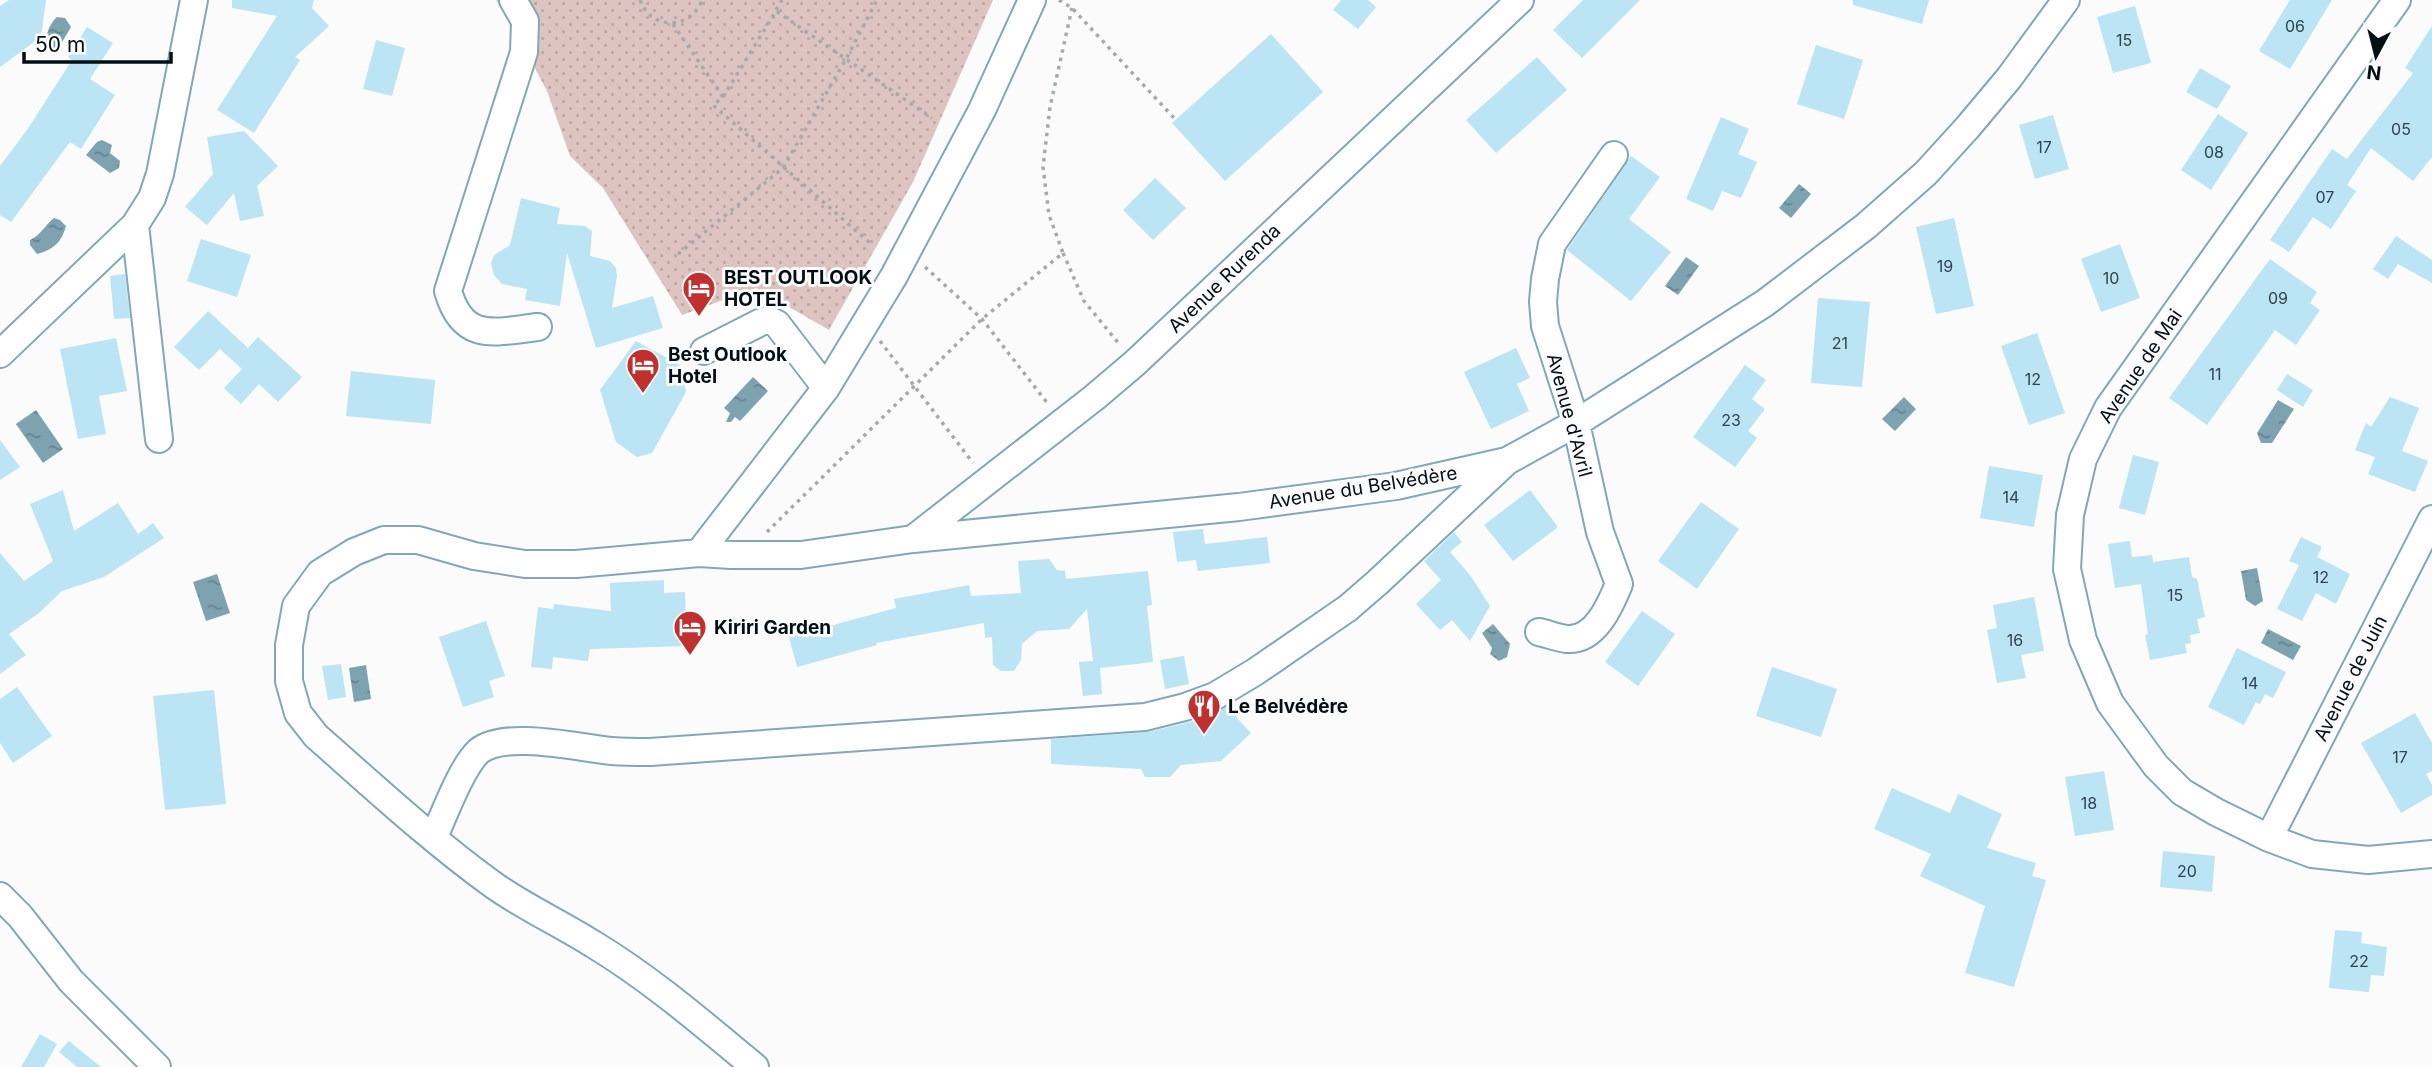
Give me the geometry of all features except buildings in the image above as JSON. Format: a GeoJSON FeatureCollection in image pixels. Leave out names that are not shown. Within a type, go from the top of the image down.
{"type":"FeatureCollection","features":[{"type":"Feature","properties":{"kind":"street"},"geometry":{"type":"LineString","coordinates":[[0,354],[135,225],[152,198],[160,174],[194,0]]}},
{"type":"Feature","properties":{"kind":"street"},"geometry":{"type":"LineString","coordinates":[[513,0],[525,21],[524,52],[448,291],[453,308],[464,323],[487,333],[538,327]]}},
{"type":"Feature","properties":{"kind":"street"},"geometry":{"type":"LineString","coordinates":[[699,552],[826,388],[907,252],[982,110],[1032,0]]}},
{"type":"Feature","properties":{"kind":"street","name":"Avenue Rurenda"},"geometry":{"type":"LineString","coordinates":[[913,539],[1135,363],[1520,0]]}},
{"type":"Feature","properties":{"kind":"street","name":"Avenue du Belvédère"},"geometry":{"type":"LineString","coordinates":[[755,1067],[642,977],[593,944],[501,890],[434,837],[316,736],[298,713],[289,681],[289,645],[296,606],[320,573],[354,552],[384,540],[418,540],[474,556],[525,564],[576,564],[699,552],[801,555],[913,539],[1239,507],[1396,486],[1507,461],[1576,423],[1765,303],[1828,257],[1895,202],[1967,128],[2009,78],[2066,0]]}},
{"type":"Feature","properties":{"kind":"street","name":"Avenue de Mai"},"geometry":{"type":"LineString","coordinates":[[2397,0],[2108,408],[2083,459],[2070,515],[2067,569],[2083,640],[2110,703],[2156,766],[2182,792],[2269,838],[2312,854],[2368,860],[2432,854]]}},
{"type":"Feature","properties":{"kind":"street","name":"Avenue d'Avril"},"geometry":{"type":"LineString","coordinates":[[1539,632],[1570,639],[1587,634],[1603,617],[1619,584],[1600,532],[1576,423],[1545,326],[1543,302],[1552,244],[1614,155]]}},
{"type":"Feature","properties":{"kind":"street"},"geometry":{"type":"LineString","coordinates":[[135,225],[159,439]]}},
{"type":"Feature","properties":{"kind":"street"},"geometry":{"type":"LineString","coordinates":[[704,351],[769,320],[777,324],[826,388]]}},
{"type":"Feature","properties":{"kind":"street"},"geometry":{"type":"LineString","coordinates":[[434,837],[467,767],[480,751],[498,743],[519,741],[650,752],[1145,717],[1185,708],[1214,696],[1255,672],[1348,608],[1507,461]]}},
{"type":"Feature","properties":{"kind":"street","name":"Avenue de Juin"},"geometry":{"type":"LineString","coordinates":[[2269,838],[2432,519]]}},
{"type":"Feature","properties":{"kind":"street"},"geometry":{"type":"LineString","coordinates":[[0,896],[20,916],[71,981],[156,1067]]}},
{"type":"Feature","properties":{"kind":"path"},"geometry":{"type":"LineString","coordinates":[[640,0],[646,12],[654,19],[673,24],[692,17],[704,0]]}},
{"type":"Feature","properties":{"kind":"path"},"geometry":{"type":"LineString","coordinates":[[782,0],[723,97],[713,105],[870,243]]}},
{"type":"Feature","properties":{"kind":"path"},"geometry":{"type":"LineString","coordinates":[[678,254],[783,168],[877,0]]}},
{"type":"Feature","properties":{"kind":"path"},"geometry":{"type":"LineString","coordinates":[[1059,0],[1072,8],[1175,119]]}},
{"type":"Feature","properties":{"kind":"path"},"geometry":{"type":"LineString","coordinates":[[1072,8],[1050,107],[1043,167],[1049,215],[1084,301],[1135,363]]}},
{"type":"Feature","properties":{"kind":"path"},"geometry":{"type":"LineString","coordinates":[[776,11],[932,118]]}},
{"type":"Feature","properties":{"kind":"path"},"geometry":{"type":"LineString","coordinates":[[673,24],[723,97]]}},
{"type":"Feature","properties":{"kind":"path"},"geometry":{"type":"LineString","coordinates":[[907,252],[982,319],[1062,422]]}},
{"type":"Feature","properties":{"kind":"path"},"geometry":{"type":"LineString","coordinates":[[744,555],[982,319],[1063,253]]}},
{"type":"Feature","properties":{"kind":"path"},"geometry":{"type":"LineString","coordinates":[[865,323],[986,481]]}},
{"type":"Feature","properties":{"kind":"shaded area"},"geometry":{"type":"Polygon","coordinates":[[[496,0],[993,0],[913,182],[829,330],[756,288],[682,315],[603,188],[570,156],[547,91],[496,0]]]}},
{"type":"Feature","properties":{"kind":"water"},"geometry":{"type":"Polygon","coordinates":[[[57,17],[65,18],[71,27],[58,49],[52,50],[45,46],[45,42],[50,26],[57,17]]]}},
{"type":"Feature","properties":{"kind":"water"},"geometry":{"type":"Polygon","coordinates":[[[102,140],[112,145],[110,153],[120,161],[119,168],[110,173],[86,155],[102,140]]]}},
{"type":"Feature","properties":{"kind":"water"},"geometry":{"type":"Polygon","coordinates":[[[1799,184],[1811,194],[1791,218],[1779,208],[1799,184]]]}},
{"type":"Feature","properties":{"kind":"water"},"geometry":{"type":"Polygon","coordinates":[[[54,218],[66,226],[62,236],[53,247],[37,254],[30,245],[30,240],[54,218]]]}},
{"type":"Feature","properties":{"kind":"water"},"geometry":{"type":"Polygon","coordinates":[[[1686,257],[1699,266],[1678,295],[1665,286],[1686,257]]]}},
{"type":"Feature","properties":{"kind":"water"},"geometry":{"type":"Polygon","coordinates":[[[753,377],[768,391],[740,421],[735,417],[731,422],[726,422],[730,413],[724,408],[753,377]]]}},
{"type":"Feature","properties":{"kind":"water"},"geometry":{"type":"Polygon","coordinates":[[[1904,397],[1916,409],[1895,431],[1882,419],[1904,397]]]}},
{"type":"Feature","properties":{"kind":"water"},"geometry":{"type":"Polygon","coordinates":[[[2278,400],[2294,409],[2272,443],[2261,443],[2257,433],[2278,400]]]}},
{"type":"Feature","properties":{"kind":"water"},"geometry":{"type":"Polygon","coordinates":[[[36,410],[63,449],[43,463],[16,424],[36,410]]]}},
{"type":"Feature","properties":{"kind":"water"},"geometry":{"type":"Polygon","coordinates":[[[2257,568],[2263,601],[2255,606],[2246,600],[2241,571],[2257,568]]]}},
{"type":"Feature","properties":{"kind":"water"},"geometry":{"type":"Polygon","coordinates":[[[217,574],[230,613],[206,621],[193,582],[217,574]]]}},
{"type":"Feature","properties":{"kind":"water"},"geometry":{"type":"Polygon","coordinates":[[[1493,624],[1510,644],[1507,657],[1499,661],[1490,654],[1492,648],[1482,633],[1493,624]]]}},
{"type":"Feature","properties":{"kind":"water"},"geometry":{"type":"Polygon","coordinates":[[[2268,629],[2301,646],[2293,660],[2261,643],[2268,629]]]}},
{"type":"Feature","properties":{"kind":"water"},"geometry":{"type":"Polygon","coordinates":[[[366,665],[371,699],[354,702],[349,668],[366,665]]]}},
{"type":"Feature","properties":{"kind":"place","name":"BEST OUTLOOK HOTEL"},"geometry":{"type":"Point","coordinates":[699,318]}},
{"type":"Feature","properties":{"kind":"place","name":"Best Outlook Hotel"},"geometry":{"type":"Point","coordinates":[643,395]}},
{"type":"Feature","properties":{"kind":"place","name":"Kiriri Garden"},"geometry":{"type":"Point","coordinates":[690,657]}},
{"type":"Feature","properties":{"kind":"place","name":"Le Belvédère"},"geometry":{"type":"Point","coordinates":[1204,736]}}]}
